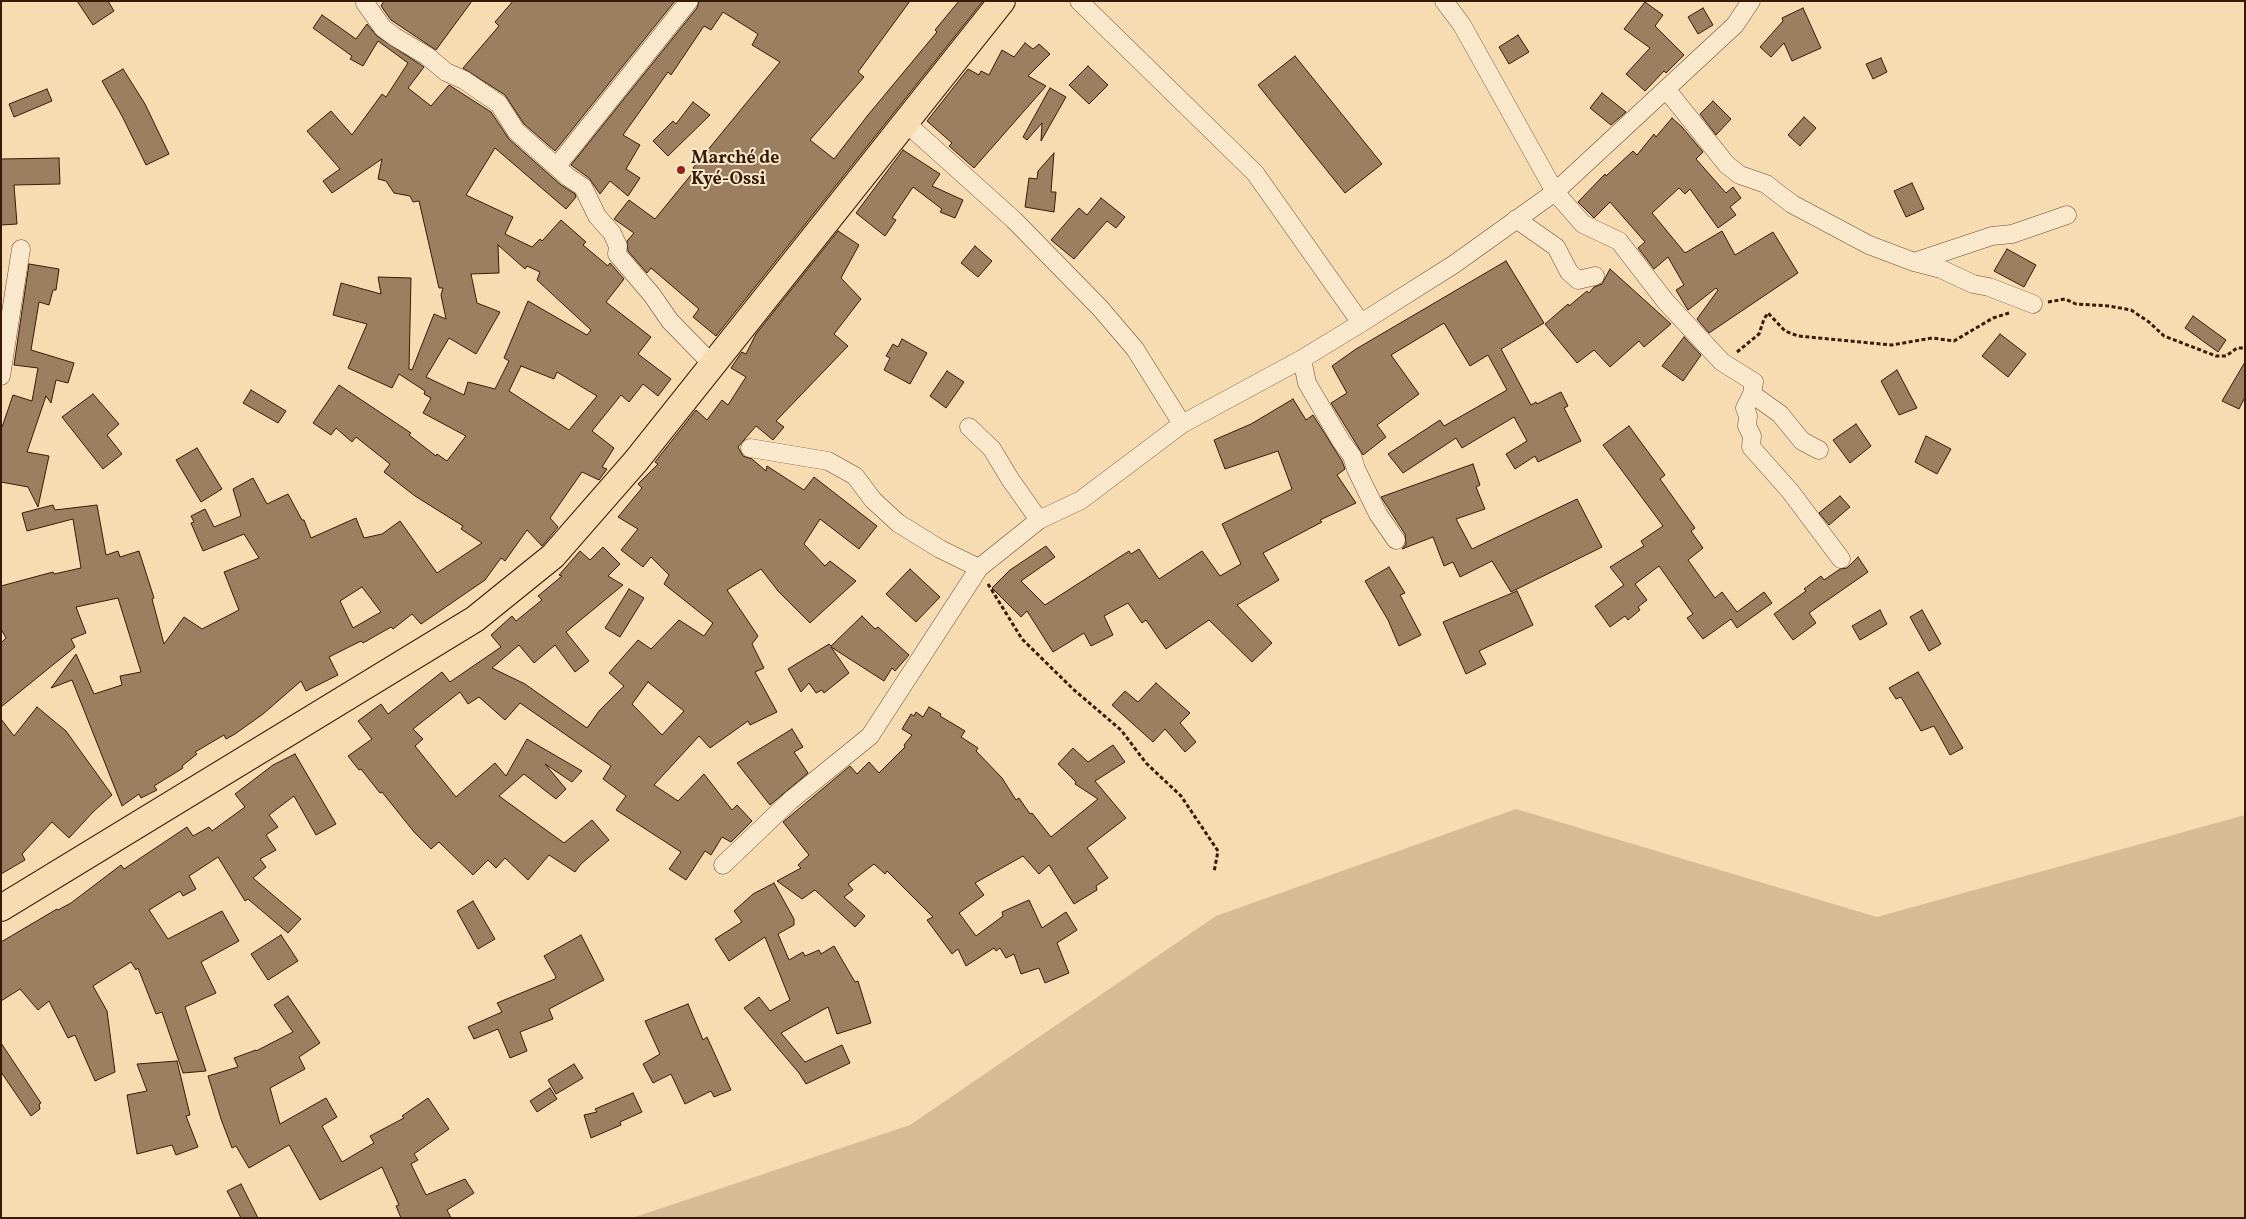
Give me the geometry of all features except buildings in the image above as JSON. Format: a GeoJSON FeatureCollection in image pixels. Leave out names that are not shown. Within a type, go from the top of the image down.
{"type":"FeatureCollection","features":[{"type":"Feature","properties":{"kind":"highway"},"geometry":{"type":"LineString","coordinates":[[1,908],[475,619],[553,556],[636,461],[1002,1]]}},
{"type":"Feature","properties":{"kind":"street"},"geometry":{"type":"LineString","coordinates":[[367,1],[365,3],[383,28],[394,37],[427,56],[446,72],[464,80],[498,104],[516,132],[583,187],[597,216],[612,233],[618,246],[616,254],[652,295],[670,321],[712,364]]}},
{"type":"Feature","properties":{"kind":"street"},"geometry":{"type":"LineString","coordinates":[[557,166],[689,1]]}},
{"type":"Feature","properties":{"kind":"street"},"geometry":{"type":"LineString","coordinates":[[1079,1],[1254,173],[1362,323]]}},
{"type":"Feature","properties":{"kind":"street"},"geometry":{"type":"LineString","coordinates":[[1444,1],[1462,25],[1555,192],[1583,224],[1619,241],[1666,302],[1722,362],[1754,382],[1752,394],[1745,408],[1748,416],[1747,426],[1752,436],[1751,447],[1790,491],[1841,559]]}},
{"type":"Feature","properties":{"kind":"street"},"geometry":{"type":"LineString","coordinates":[[723,865],[790,800],[870,736],[979,568],[1039,520],[1081,500],[1182,424],[1302,359],[1362,323],[1453,265],[1555,192],[1735,25],[1751,1]]}},
{"type":"Feature","properties":{"kind":"street"},"geometry":{"type":"LineString","coordinates":[[1666,89],[1727,165],[1740,175],[1766,184],[1792,204],[1869,245],[1914,262],[1941,269],[1973,284],[1989,287],[2033,304]]}},
{"type":"Feature","properties":{"kind":"street"},"geometry":{"type":"LineString","coordinates":[[906,123],[1014,220],[1100,308],[1134,349],[1182,424]]}},
{"type":"Feature","properties":{"kind":"street"},"geometry":{"type":"LineString","coordinates":[[1914,262],[1943,251],[1962,248],[1992,236],[2012,234],[2067,215]]}},
{"type":"Feature","properties":{"kind":"street"},"geometry":{"type":"LineString","coordinates":[[1516,219],[1556,247],[1569,272],[1578,280],[1596,276]]}},
{"type":"Feature","properties":{"kind":"street"},"geometry":{"type":"LineString","coordinates":[[1,376],[21,249]]}},
{"type":"Feature","properties":{"kind":"street"},"geometry":{"type":"LineString","coordinates":[[1302,359],[1307,383],[1352,456],[1356,470],[1378,514],[1396,540]]}},
{"type":"Feature","properties":{"kind":"street"},"geometry":{"type":"LineString","coordinates":[[1752,394],[1780,414],[1802,441],[1818,450]]}},
{"type":"Feature","properties":{"kind":"street"},"geometry":{"type":"LineString","coordinates":[[969,426],[992,449],[1010,479],[1039,520]]}},
{"type":"Feature","properties":{"kind":"street"},"geometry":{"type":"LineString","coordinates":[[750,448],[828,461],[855,476],[873,500],[898,523],[940,549],[979,568]]}},
{"type":"Feature","properties":{"kind":"path"},"geometry":{"type":"LineString","coordinates":[[1722,362],[1759,334],[1764,319],[1768,314],[1785,331],[1798,336],[1892,345],[1932,338],[1954,341],[1993,318],[2033,304],[2065,299],[2076,304],[2109,306],[2131,310],[2149,322],[2164,336],[2216,356],[2226,356],[2237,348],[2245,348]]}},
{"type":"Feature","properties":{"kind":"path"},"geometry":{"type":"LineString","coordinates":[[979,568],[1022,639],[1073,689],[1121,730],[1146,763],[1181,796],[1218,851],[1214,872]]}},
{"type":"Feature","properties":{"kind":"shaded area"},"geometry":{"type":"Polygon","coordinates":[[[1516,809],[1877,917],[2245,815],[2245,1218],[632,1218],[910,1125],[1216,916],[1516,809]]]}},
{"type":"Feature","properties":{"kind":"place","name":"Marché de Kyé-Ossi"},"geometry":{"type":"Point","coordinates":[681,170]}}]}
